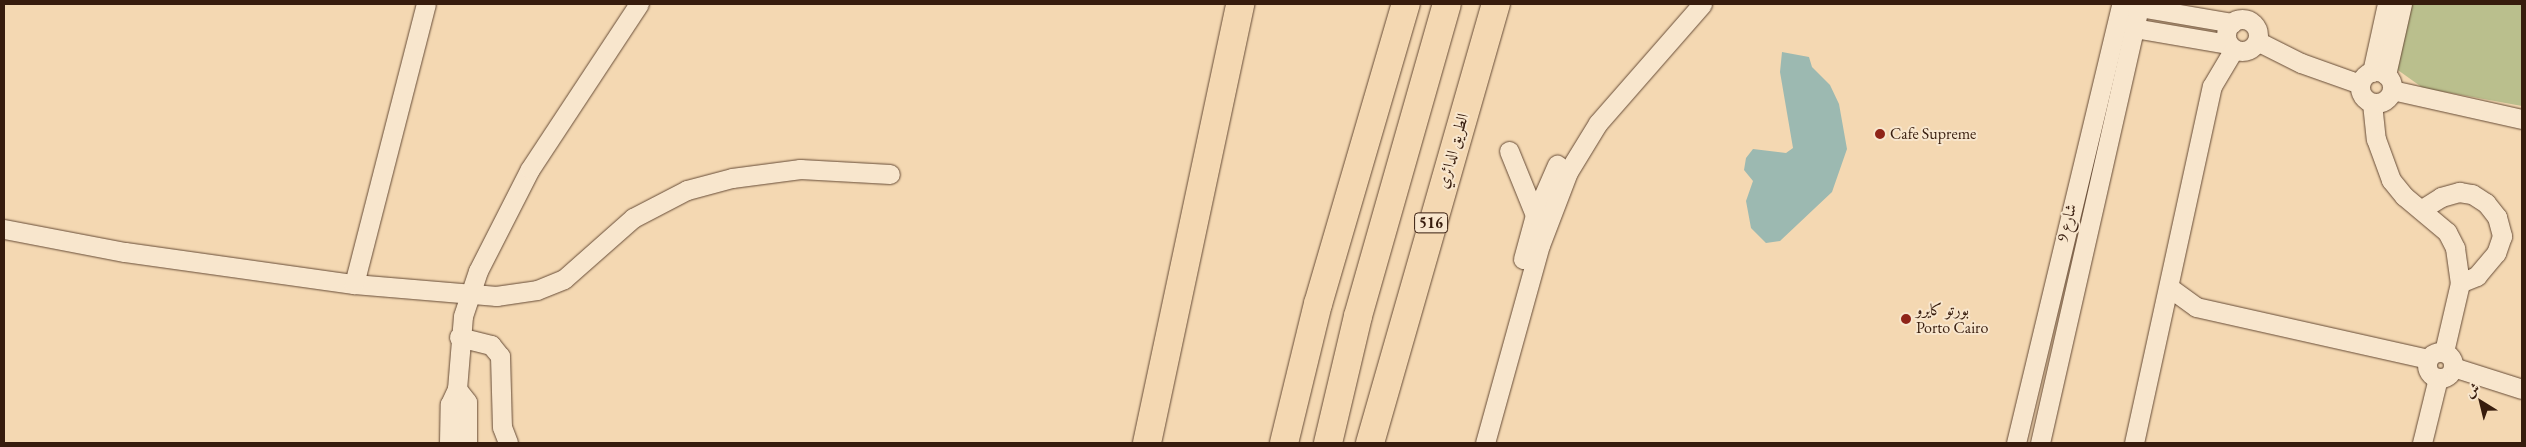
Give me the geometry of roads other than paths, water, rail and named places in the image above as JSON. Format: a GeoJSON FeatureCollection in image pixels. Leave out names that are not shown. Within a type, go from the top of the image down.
{"type":"FeatureCollection","features":[{"type":"Feature","properties":{"kind":"highway"},"geometry":{"type":"LineString","coordinates":[[1147,443],[1240,4]]}},
{"type":"Feature","properties":{"kind":"highway"},"geometry":{"type":"LineString","coordinates":[[1284,443],[1318,304],[1406,4]]}},
{"type":"Feature","properties":{"kind":"highway"},"geometry":{"type":"LineString","coordinates":[[1328,443],[1358,316],[1448,4]]}},
{"type":"Feature","properties":{"kind":"highway","name":"الطريق الدائري"},"geometry":{"type":"LineString","coordinates":[[1370,443],[1496,4]]}},
{"type":"Feature","properties":{"kind":"street"},"geometry":{"type":"LineString","coordinates":[[354,284],[426,4]]}},
{"type":"Feature","properties":{"kind":"street"},"geometry":{"type":"LineString","coordinates":[[449,443],[450,400],[457,390],[459,337],[468,296],[502,219],[530,169],[640,4]]}},
{"type":"Feature","properties":{"kind":"street"},"geometry":{"type":"LineString","coordinates":[[1514,332],[1513,303],[1535,215],[1558,163],[1578,130],[1684,4]]}},
{"type":"Feature","properties":{"kind":"street"},"geometry":{"type":"LineString","coordinates":[[1485,443],[1514,332],[1522,316],[1552,206],[1577,155],[1610,109],[1702,4]]}},
{"type":"Feature","properties":{"kind":"street"},"geometry":{"type":"LineString","coordinates":[[2377,80],[2387,4]]}},
{"type":"Feature","properties":{"kind":"street"},"geometry":{"type":"LineString","coordinates":[[2402,4],[2377,80],[2362,96],[2372,103],[2382,160],[2404,196],[2422,209],[2447,232],[2455,248],[2460,283],[2422,443]]}},
{"type":"Feature","properties":{"kind":"street"},"geometry":{"type":"LineString","coordinates":[[2133,5],[2238,15],[2253,23],[2258,40],[2301,63],[2377,80],[2522,119]]}},
{"type":"Feature","properties":{"kind":"street","name":"شارع 9"},"geometry":{"type":"LineString","coordinates":[[2040,443],[2084,241],[2134,28],[2133,5]]}},
{"type":"Feature","properties":{"kind":"street","name":"شارع 9"},"geometry":{"type":"LineString","coordinates":[[2016,443],[2064,235],[2133,5]]}},
{"type":"Feature","properties":{"kind":"street"},"geometry":{"type":"LineString","coordinates":[[2134,443],[2164,318],[2212,86],[2231,47],[2228,29],[2238,15]]}},
{"type":"Feature","properties":{"kind":"street"},"geometry":{"type":"LineString","coordinates":[[2134,28],[2248,50],[2258,40]]}},
{"type":"Feature","properties":{"kind":"street"},"geometry":{"type":"LineString","coordinates":[[1509,151],[1535,215]]}},
{"type":"Feature","properties":{"kind":"street"},"geometry":{"type":"LineString","coordinates":[[4,229],[125,252],[354,284],[468,296],[510,295],[550,286],[576,270],[614,232],[646,210],[673,196],[710,184],[754,174],[800,169],[845,169],[890,174]]}},
{"type":"Feature","properties":{"kind":"street"},"geometry":{"type":"LineString","coordinates":[[2422,209],[2441,197],[2459,192],[2472,194],[2486,203],[2497,217],[2502,236],[2496,253],[2482,272],[2460,283]]}},
{"type":"Feature","properties":{"kind":"street"},"geometry":{"type":"LineString","coordinates":[[2064,235],[2084,241]]}},
{"type":"Feature","properties":{"kind":"street"},"geometry":{"type":"LineString","coordinates":[[2170,288],[2196,307],[2441,364],[2522,389]]}},
{"type":"Feature","properties":{"kind":"street"},"geometry":{"type":"LineString","coordinates":[[2164,318],[2196,307]]}},
{"type":"Feature","properties":{"kind":"street"},"geometry":{"type":"LineString","coordinates":[[459,337],[491,345],[500,356],[502,427],[508,443]]}},
{"type":"Feature","properties":{"kind":"street"},"geometry":{"type":"LineString","coordinates":[[457,390],[466,402],[467,443]]}},
{"type":"Feature","properties":{"kind":"water"},"geometry":{"type":"Polygon","coordinates":[[[1782,52],[1809,57],[1812,67],[1830,85],[1839,104],[1847,149],[1832,192],[1780,241],[1766,243],[1751,228],[1746,201],[1753,181],[1744,170],[1746,158],[1753,149],[1786,153],[1793,148],[1780,72],[1782,52]]]}},
{"type":"Feature","properties":{"kind":"place","name":"Cafe Supreme"},"geometry":{"type":"Point","coordinates":[1880,134]}},
{"type":"Feature","properties":{"kind":"place","name":"بورتو كايرو Porto Cairo"},"geometry":{"type":"Point","coordinates":[1906,319]}}]}
